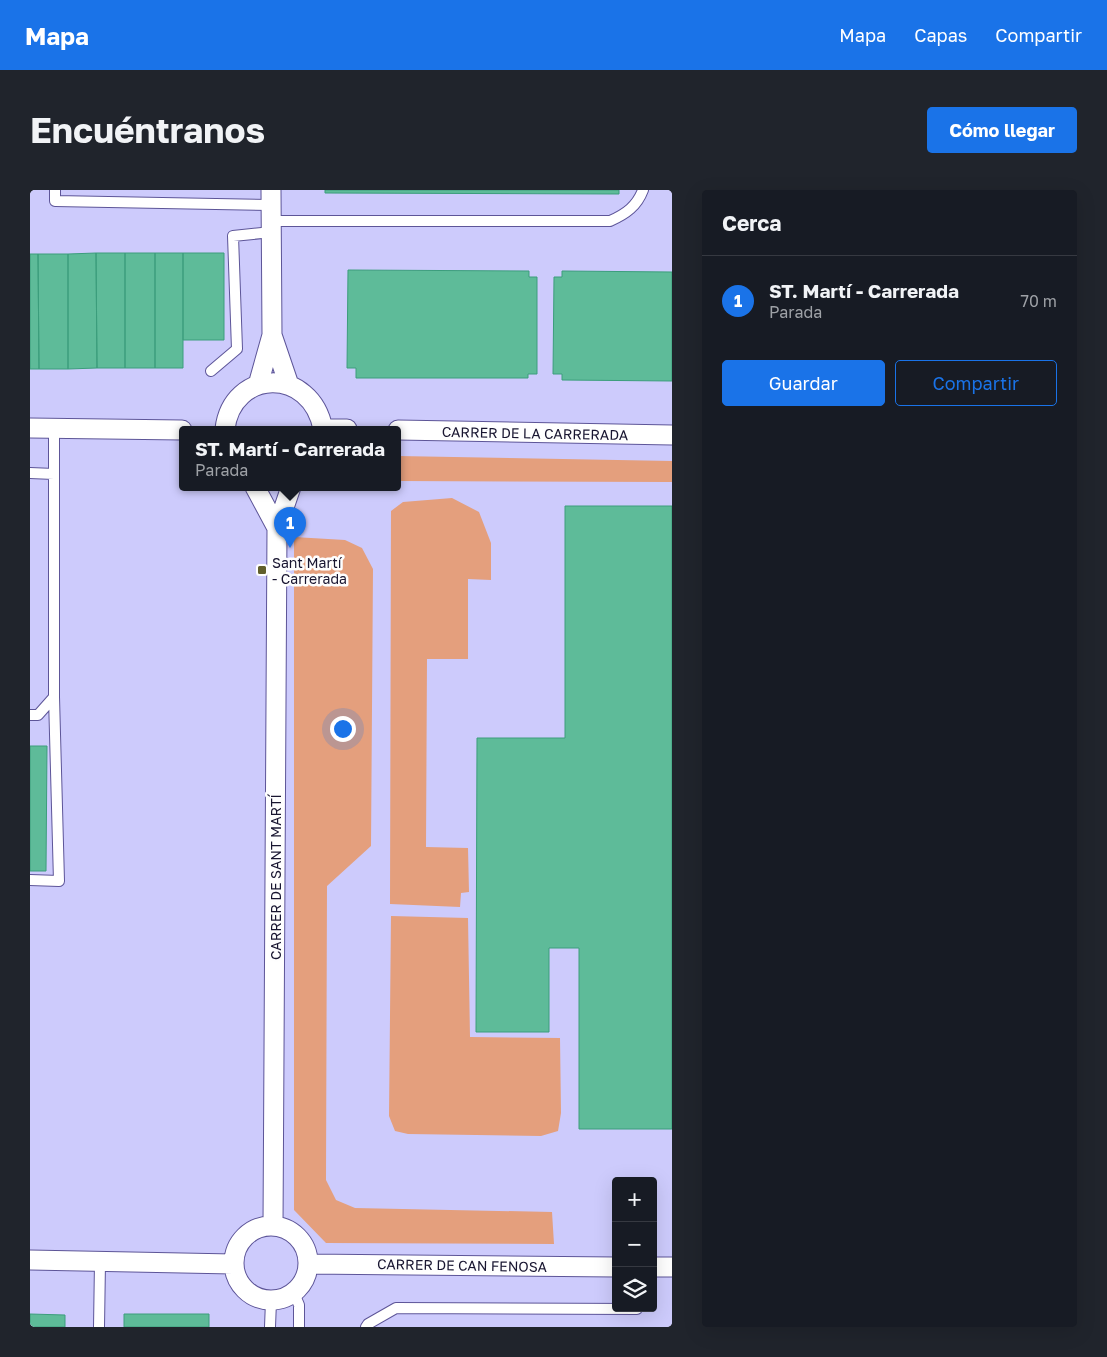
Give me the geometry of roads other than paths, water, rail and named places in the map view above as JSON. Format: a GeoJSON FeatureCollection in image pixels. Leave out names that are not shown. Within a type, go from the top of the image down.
{"type":"FeatureCollection","features":[{"type":"Feature","properties":{"kind":"street"},"geometry":{"type":"LineString","coordinates":[[258,385],[272,335],[271,212]]}},
{"type":"Feature","properties":{"kind":"street"},"geometry":{"type":"LineString","coordinates":[[272,335],[289,385]]}},
{"type":"Feature","properties":{"kind":"street"},"geometry":{"type":"LineString","coordinates":[[225,426],[233,404],[244,393],[258,385],[274,383],[289,385],[302,392],[312,402],[320,415],[322,426]]}},
{"type":"Feature","properties":{"kind":"street"},"geometry":{"type":"LineString","coordinates":[[30,428],[179,430]]}},
{"type":"Feature","properties":{"kind":"street","name":"CARRER DE LA CARRERADA"},"geometry":{"type":"LineString","coordinates":[[401,430],[672,435]]}},
{"type":"Feature","properties":{"kind":"street","name":"CARRER DE SANT MARTÍ"},"geometry":{"type":"LineString","coordinates":[[258,491],[277,528]]}},
{"type":"Feature","properties":{"kind":"street","name":"CARRER DE SANT MARTÍ"},"geometry":{"type":"LineString","coordinates":[[273,1225],[277,528],[290,491]]}},
{"type":"Feature","properties":{"kind":"street"},"geometry":{"type":"LineString","coordinates":[[273,1225],[286,1228],[297,1235],[306,1248],[309,1264],[305,1280],[294,1293],[270,1301],[252,1296],[238,1283],[233,1264],[235,1251],[242,1239],[256,1228],[273,1225]]}},
{"type":"Feature","properties":{"kind":"street"},"geometry":{"type":"LineString","coordinates":[[30,1260],[233,1264]]}},
{"type":"Feature","properties":{"kind":"street","name":"CARRER DE CAN FENOSA"},"geometry":{"type":"LineString","coordinates":[[309,1264],[612,1266]]}},
{"type":"Feature","properties":{"kind":"street"},"geometry":{"type":"LineString","coordinates":[[657,1267],[672,1267]]}},
{"type":"Feature","properties":{"kind":"lane"},"geometry":{"type":"LineString","coordinates":[[55,190],[55,201],[271,212],[610,221],[624,215],[636,205],[643,190]]}},
{"type":"Feature","properties":{"kind":"lane"},"geometry":{"type":"LineString","coordinates":[[211,371],[237,349],[233,236],[271,212]]}},
{"type":"Feature","properties":{"kind":"lane"},"geometry":{"type":"LineString","coordinates":[[30,880],[59,881],[54,697],[54,428]]}},
{"type":"Feature","properties":{"kind":"lane"},"geometry":{"type":"LineString","coordinates":[[30,473],[54,474]]}},
{"type":"Feature","properties":{"kind":"lane"},"geometry":{"type":"LineString","coordinates":[[30,715],[38,715],[54,697]]}},
{"type":"Feature","properties":{"kind":"lane"},"geometry":{"type":"LineString","coordinates":[[100,1262],[100,1327]]}},
{"type":"Feature","properties":{"kind":"lane"},"geometry":{"type":"LineString","coordinates":[[294,1293],[299,1305],[299,1327]]}},
{"type":"Feature","properties":{"kind":"lane"},"geometry":{"type":"LineString","coordinates":[[270,1301],[270,1327]]}},
{"type":"Feature","properties":{"kind":"lane"},"geometry":{"type":"LineString","coordinates":[[366,1327],[396,1308],[612,1309]]}},
{"type":"Feature","properties":{"kind":"place","name":"ST. Martí - Carrerada"},"geometry":{"type":"Point","coordinates":[290,548]}},
{"type":"Feature","properties":{"kind":"place","name":"Sant Martí - Carrerada"},"geometry":{"type":"Point","coordinates":[262,570]}}]}
